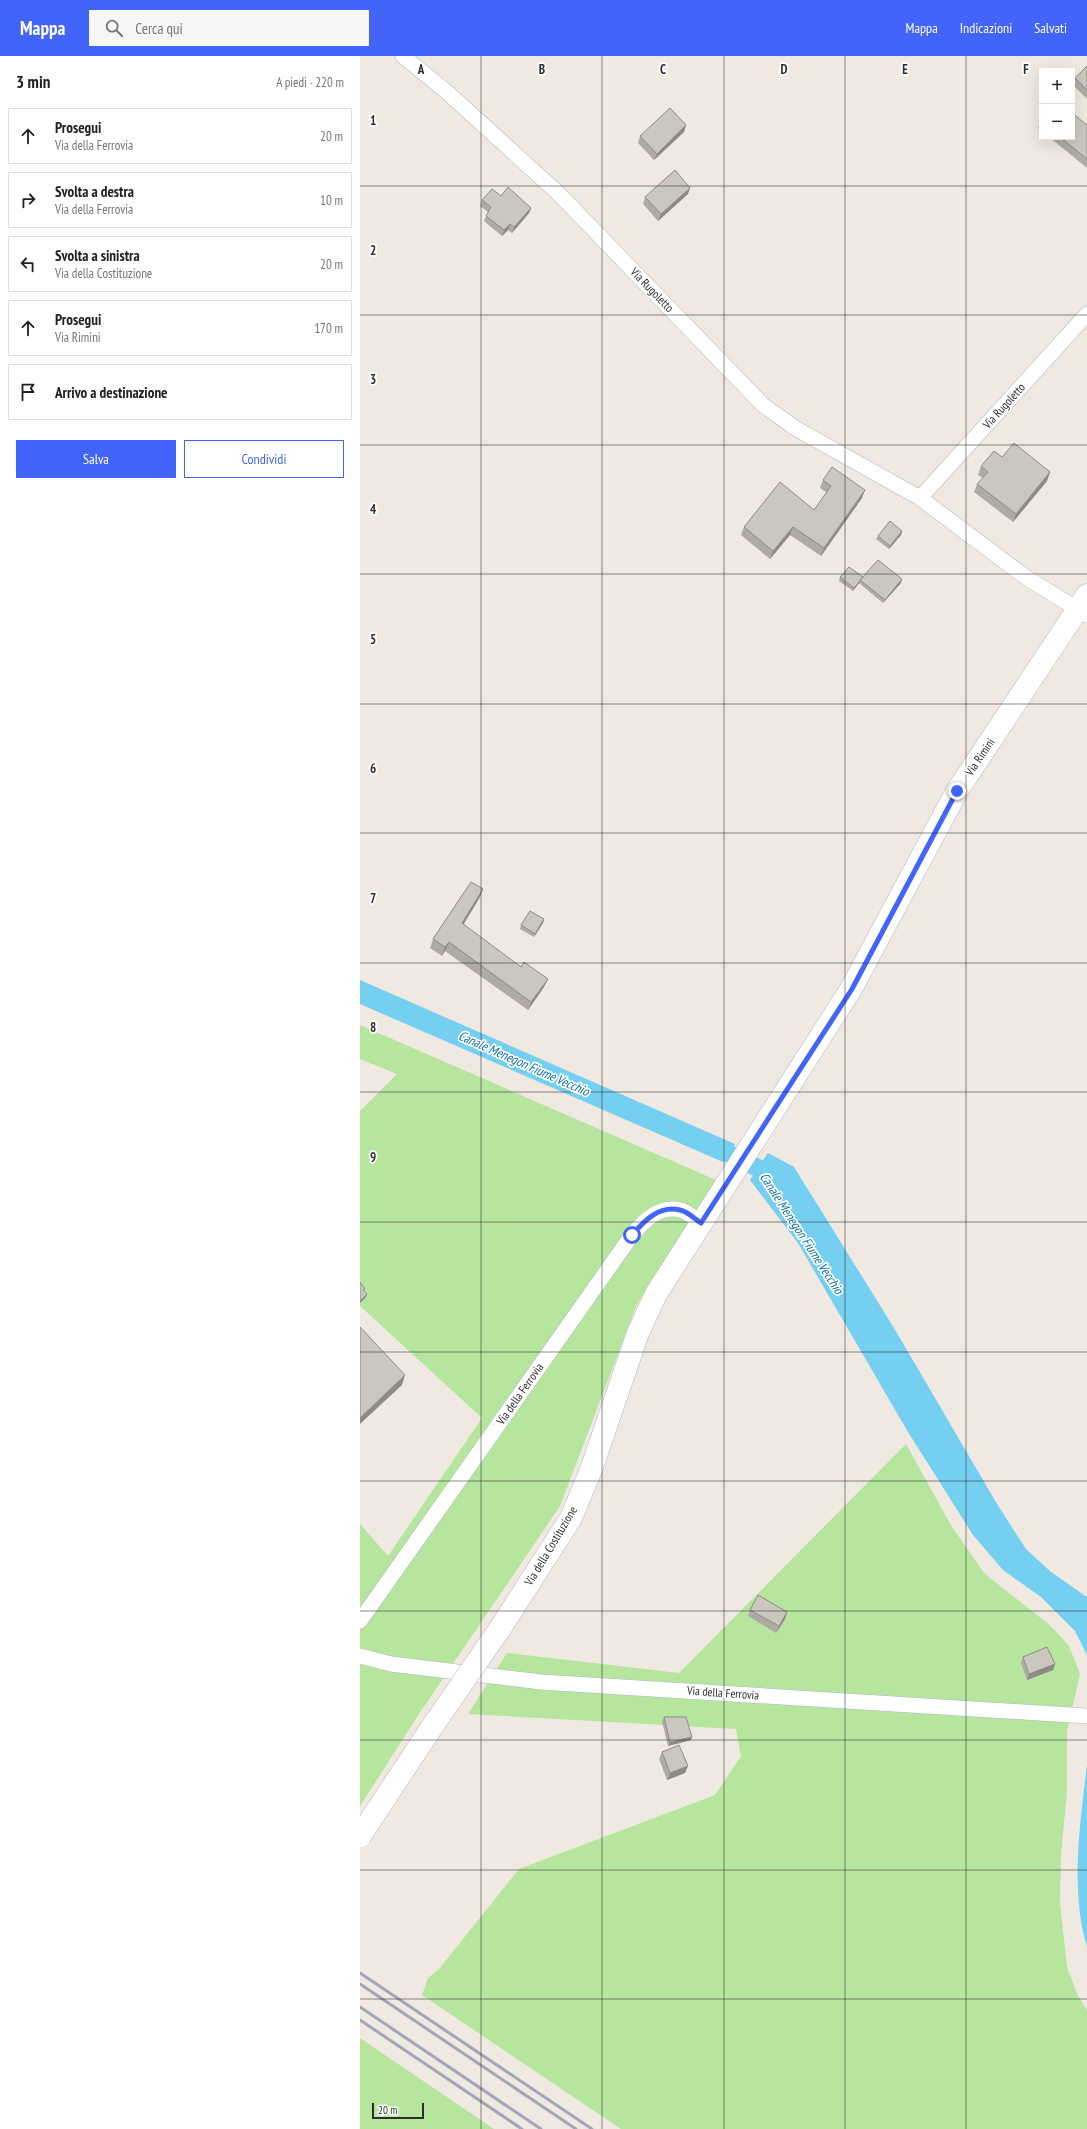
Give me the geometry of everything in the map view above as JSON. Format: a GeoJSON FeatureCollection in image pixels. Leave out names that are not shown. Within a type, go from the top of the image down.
{"type":"FeatureCollection","features":[{"type":"Feature","properties":{"kind":"main road","name":"Via Rimini"},"geometry":{"type":"LineString","coordinates":[[730,1178],[757,1139],[852,989],[957,791],[1084,606]]}},
{"type":"Feature","properties":{"kind":"main road","name":"Via della Costituzione"},"geometry":{"type":"LineString","coordinates":[[360,1836],[432,1727],[501,1627],[571,1518],[591,1470],[638,1333],[656,1294],[730,1178]]}},
{"type":"Feature","properties":{"kind":"street","name":"Via Rugoletto"},"geometry":{"type":"LineString","coordinates":[[403,56],[448,93],[558,193],[763,405],[795,428],[920,498],[1026,578],[1084,606]]}},
{"type":"Feature","properties":{"kind":"street","name":"Via Rugoletto"},"geometry":{"type":"LineString","coordinates":[[920,498],[1087,314]]}},
{"type":"Feature","properties":{"kind":"street","name":"Via della Ferrovia"},"geometry":{"type":"LineString","coordinates":[[360,1621],[632,1235],[644,1221],[656,1212],[680,1210],[701,1223]]}},
{"type":"Feature","properties":{"kind":"street","name":"Via della Ferrovia"},"geometry":{"type":"LineString","coordinates":[[360,1656],[391,1664],[541,1682],[1087,1716]]}},
{"type":"Feature","properties":{"kind":"green space"},"geometry":{"type":"Polygon","coordinates":[[[360,1025],[716,1180],[669,1257],[637,1304],[560,1506],[421,1711],[360,1806],[360,1524],[388,1556],[482,1418],[360,1306],[360,1111],[397,1074],[360,1059],[360,1025]]]}},
{"type":"Feature","properties":{"kind":"green space"},"geometry":{"type":"Polygon","coordinates":[[[906,1444],[952,1527],[985,1574],[1051,1626],[1069,1646],[1080,1674],[1067,1731],[1067,1791],[1061,1855],[1060,1902],[1067,1967],[1078,1996],[1087,2010],[1087,2129],[621,2129],[422,1995],[428,1978],[439,1969],[519,1869],[715,1795],[741,1756],[736,1729],[468,1714],[507,1653],[679,1673],[906,1444]]]}},
{"type":"Feature","properties":{"kind":"green space"},"geometry":{"type":"Polygon","coordinates":[[[360,2038],[494,2129],[360,2129],[360,2038]]]}},
{"type":"Feature","properties":{"kind":"water"},"geometry":{"type":"Polygon","coordinates":[[[360,980],[735,1144],[723,1162],[360,1004],[360,980]]]}},
{"type":"Feature","properties":{"kind":"water"},"geometry":{"type":"Polygon","coordinates":[[[768,1153],[794,1167],[894,1328],[997,1504],[1026,1549],[1051,1572],[1087,1597],[1087,1655],[1075,1631],[1041,1597],[1003,1570],[973,1535],[908,1432],[798,1243],[750,1180],[768,1153]]]}},
{"type":"Feature","properties":{"kind":"water"},"geometry":{"type":"Polygon","coordinates":[[[1087,1765],[1087,1947],[1079,1902],[1078,1856],[1079,1833],[1087,1765]]]}},
{"type":"Feature","properties":{"kind":"building"},"geometry":{"type":"Polygon","coordinates":[[[1087,66],[1087,90],[1075,78],[1087,66]]]}},
{"type":"Feature","properties":{"kind":"building"},"geometry":{"type":"Polygon","coordinates":[[[670,108],[686,125],[657,154],[640,136],[670,108]]]}},
{"type":"Feature","properties":{"kind":"building"},"geometry":{"type":"Polygon","coordinates":[[[1075,115],[1087,125],[1087,159],[1064,140],[1075,140],[1075,115]]]}},
{"type":"Feature","properties":{"kind":"building"},"geometry":{"type":"Polygon","coordinates":[[[675,170],[690,188],[661,214],[645,197],[675,170]]]}},
{"type":"Feature","properties":{"kind":"building"},"geometry":{"type":"Polygon","coordinates":[[[508,187],[531,208],[514,227],[510,224],[504,230],[486,216],[491,207],[482,200],[492,189],[501,196],[508,187]]]}},
{"type":"Feature","properties":{"kind":"building"},"geometry":{"type":"Polygon","coordinates":[[[1014,443],[1050,472],[1016,514],[977,484],[988,472],[981,466],[994,451],[1002,457],[1014,443]]]}},
{"type":"Feature","properties":{"kind":"building"},"geometry":{"type":"Polygon","coordinates":[[[832,467],[865,490],[824,548],[793,527],[773,551],[744,527],[780,482],[814,510],[831,486],[823,480],[832,467]]]}},
{"type":"Feature","properties":{"kind":"building"},"geometry":{"type":"Polygon","coordinates":[[[890,521],[902,531],[890,546],[878,536],[890,521]]]}},
{"type":"Feature","properties":{"kind":"building"},"geometry":{"type":"Polygon","coordinates":[[[878,560],[902,579],[885,600],[860,580],[878,560]]]}},
{"type":"Feature","properties":{"kind":"building"},"geometry":{"type":"Polygon","coordinates":[[[849,567],[863,577],[854,588],[840,577],[849,567]]]}},
{"type":"Feature","properties":{"kind":"building"},"geometry":{"type":"Polygon","coordinates":[[[471,882],[483,889],[462,923],[521,967],[524,962],[548,979],[531,1002],[449,942],[445,947],[433,939],[471,882]]]}},
{"type":"Feature","properties":{"kind":"building"},"geometry":{"type":"Polygon","coordinates":[[[530,911],[544,919],[535,934],[521,925],[530,911]]]}},
{"type":"Feature","properties":{"kind":"building"},"geometry":{"type":"Polygon","coordinates":[[[360,1282],[365,1289],[363,1290],[367,1294],[360,1301],[360,1282]]]}},
{"type":"Feature","properties":{"kind":"building"},"geometry":{"type":"Polygon","coordinates":[[[360,1327],[405,1375],[360,1418],[360,1327]]]}},
{"type":"Feature","properties":{"kind":"building"},"geometry":{"type":"Polygon","coordinates":[[[758,1595],[787,1612],[779,1626],[750,1610],[758,1595]]]}},
{"type":"Feature","properties":{"kind":"building"},"geometry":{"type":"Polygon","coordinates":[[[1047,1647],[1055,1664],[1029,1674],[1023,1657],[1047,1647]]]}},
{"type":"Feature","properties":{"kind":"building"},"geometry":{"type":"Polygon","coordinates":[[[664,1717],[686,1717],[692,1737],[670,1742],[664,1717]]]}},
{"type":"Feature","properties":{"kind":"building"},"geometry":{"type":"Polygon","coordinates":[[[679,1745],[688,1766],[670,1773],[662,1752],[679,1745]]]}},
{"type":"Feature","properties":{"kind":"waterway","name":"Canale Menegon Fiume Vecchio"},"geometry":{"type":"LineString","coordinates":[[707,1143],[762,1170],[772,1186]]}},
{"type":"Feature","properties":{"kind":"railway"},"geometry":{"type":"LineString","coordinates":[[360,1973],[592,2129]]}},
{"type":"Feature","properties":{"kind":"railway"},"geometry":{"type":"LineString","coordinates":[[360,1984],[576,2129]]}},
{"type":"Feature","properties":{"kind":"railway"},"geometry":{"type":"LineString","coordinates":[[360,2007],[541,2129]]}},
{"type":"Feature","properties":{"kind":"railway"},"geometry":{"type":"LineString","coordinates":[[360,2020],[522,2129]]}},
{"type":"Feature","properties":{"kind":"route"},"geometry":{"type":"LineString","coordinates":[[632,1235],[644,1221],[656,1212],[680,1210],[701,1223],[757,1139],[852,989],[957,791]]}}]}
